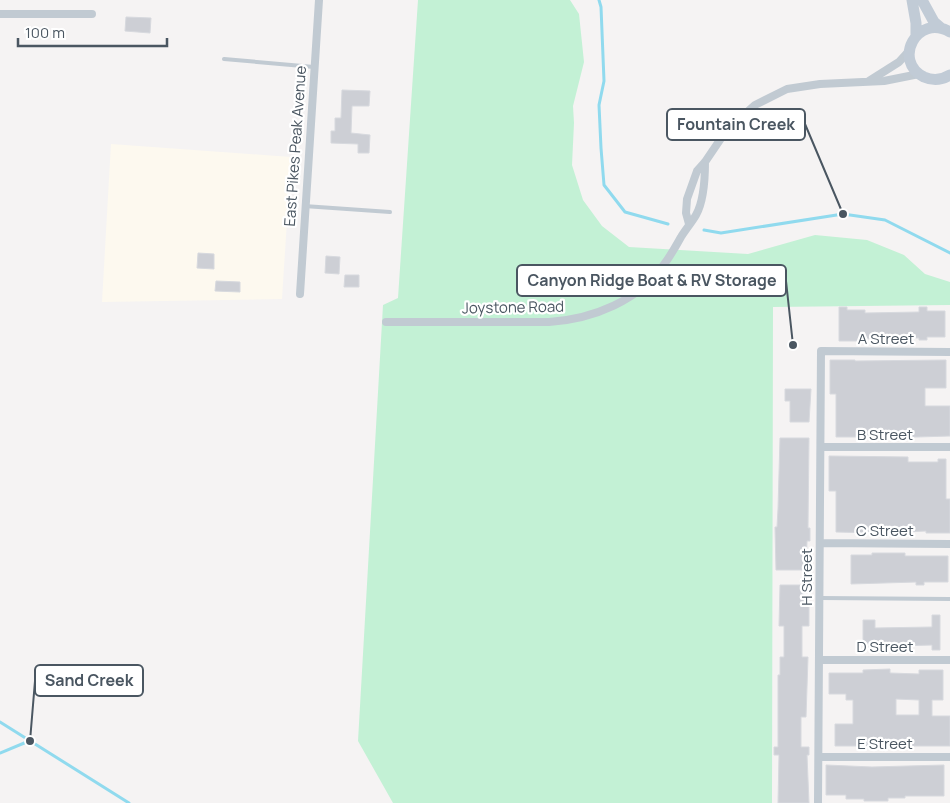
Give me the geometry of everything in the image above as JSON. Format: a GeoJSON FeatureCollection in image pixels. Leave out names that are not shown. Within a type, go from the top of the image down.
{"type":"FeatureCollection","features":[{"type":"Feature","properties":{"kind":"main road"},"geometry":{"type":"LineString","coordinates":[[912,0],[916,35]]}},
{"type":"Feature","properties":{"kind":"main road"},"geometry":{"type":"LineString","coordinates":[[922,0],[934,22],[945,30]]}},
{"type":"Feature","properties":{"kind":"main road"},"geometry":{"type":"LineString","coordinates":[[945,30],[928,28],[916,35],[909,51],[911,63],[919,74],[933,80],[948,78]]}},
{"type":"Feature","properties":{"kind":"street","name":"East Pikes Peak Avenue"},"geometry":{"type":"LineString","coordinates":[[300,294],[304,206],[319,0]]}},
{"type":"Feature","properties":{"kind":"street"},"geometry":{"type":"LineString","coordinates":[[0,14],[92,14]]}},
{"type":"Feature","properties":{"kind":"street"},"geometry":{"type":"LineString","coordinates":[[868,81],[899,62],[909,51]]}},
{"type":"Feature","properties":{"kind":"street"},"geometry":{"type":"LineString","coordinates":[[689,224],[686,213],[687,199],[697,171],[726,131],[755,105],[787,89],[820,84],[884,81],[919,74]]}},
{"type":"Feature","properties":{"kind":"street","name":"Joystone Road"},"geometry":{"type":"LineString","coordinates":[[386,322],[549,322],[570,320],[611,308],[643,287],[665,264],[697,214],[705,183],[705,162]]}},
{"type":"Feature","properties":{"kind":"street","name":"A Street"},"geometry":{"type":"LineString","coordinates":[[821,352],[950,352]]}},
{"type":"Feature","properties":{"kind":"street","name":"H Street"},"geometry":{"type":"LineString","coordinates":[[818,803],[821,352]]}},
{"type":"Feature","properties":{"kind":"street","name":"B Street"},"geometry":{"type":"LineString","coordinates":[[821,447],[950,447]]}},
{"type":"Feature","properties":{"kind":"street","name":"C Street"},"geometry":{"type":"LineString","coordinates":[[820,543],[950,544]]}},
{"type":"Feature","properties":{"kind":"street","name":"D Street"},"geometry":{"type":"LineString","coordinates":[[820,660],[950,660]]}},
{"type":"Feature","properties":{"kind":"street","name":"E Street"},"geometry":{"type":"LineString","coordinates":[[819,757],[950,757]]}},
{"type":"Feature","properties":{"kind":"lane"},"geometry":{"type":"LineString","coordinates":[[224,58],[314,67]]}},
{"type":"Feature","properties":{"kind":"lane"},"geometry":{"type":"LineString","coordinates":[[304,206],[390,212]]}},
{"type":"Feature","properties":{"kind":"lane"},"geometry":{"type":"LineString","coordinates":[[820,598],[950,599]]}},
{"type":"Feature","properties":{"kind":"shaded area"},"geometry":{"type":"Polygon","coordinates":[[[111,144],[291,157],[282,299],[102,302],[111,144]]]}},
{"type":"Feature","properties":{"kind":"green space"},"geometry":{"type":"Polygon","coordinates":[[[418,0],[570,0],[579,14],[584,62],[573,106],[572,165],[583,200],[602,226],[629,247],[748,254],[815,235],[867,240],[904,255],[925,274],[950,282],[950,305],[773,307],[772,803],[393,803],[358,741],[383,305],[398,298],[418,0]]]}},
{"type":"Feature","properties":{"kind":"building"},"geometry":{"type":"Polygon","coordinates":[[[126,17],[151,18],[150,33],[125,31],[126,17]]]}},
{"type":"Feature","properties":{"kind":"building"},"geometry":{"type":"Polygon","coordinates":[[[342,90],[370,91],[369,106],[352,106],[351,133],[370,135],[369,153],[358,153],[358,144],[331,143],[331,131],[335,131],[335,118],[341,118],[342,90]]]}},
{"type":"Feature","properties":{"kind":"building"},"geometry":{"type":"Polygon","coordinates":[[[198,253],[214,254],[214,269],[197,268],[198,253]]]}},
{"type":"Feature","properties":{"kind":"building"},"geometry":{"type":"Polygon","coordinates":[[[326,256],[340,257],[339,274],[325,273],[326,256]]]}},
{"type":"Feature","properties":{"kind":"building"},"geometry":{"type":"Polygon","coordinates":[[[345,275],[359,275],[359,287],[344,287],[345,275]]]}},
{"type":"Feature","properties":{"kind":"building"},"geometry":{"type":"Polygon","coordinates":[[[216,281],[240,282],[240,292],[215,291],[216,281]]]}},
{"type":"Feature","properties":{"kind":"building"},"geometry":{"type":"Polygon","coordinates":[[[839,307],[847,307],[847,310],[865,310],[865,313],[919,312],[919,307],[927,307],[927,311],[945,311],[945,337],[927,337],[927,340],[919,340],[919,338],[889,338],[865,339],[865,341],[839,341],[839,307]]]}},
{"type":"Feature","properties":{"kind":"building"},"geometry":{"type":"Polygon","coordinates":[[[830,360],[946,360],[946,388],[925,388],[925,406],[950,406],[950,436],[836,437],[836,394],[830,394],[830,360]]]}},
{"type":"Feature","properties":{"kind":"building"},"geometry":{"type":"Polygon","coordinates":[[[785,389],[811,389],[809,422],[790,422],[790,401],[785,401],[785,389]]]}},
{"type":"Feature","properties":{"kind":"building"},"geometry":{"type":"Polygon","coordinates":[[[780,438],[809,438],[808,528],[810,528],[810,541],[807,541],[806,570],[776,570],[775,527],[777,527],[780,438]]]}},
{"type":"Feature","properties":{"kind":"building"},"geometry":{"type":"Polygon","coordinates":[[[829,456],[908,457],[908,462],[938,462],[938,459],[946,459],[946,499],[950,499],[950,533],[926,533],[926,531],[836,532],[836,491],[829,491],[829,456]]]}},
{"type":"Feature","properties":{"kind":"building"},"geometry":{"type":"Polygon","coordinates":[[[872,553],[905,553],[905,556],[948,556],[948,582],[924,582],[924,585],[916,585],[916,582],[851,584],[851,555],[872,555],[872,553]]]}},
{"type":"Feature","properties":{"kind":"building"},"geometry":{"type":"Polygon","coordinates":[[[780,585],[804,585],[804,602],[809,602],[809,626],[802,626],[802,657],[808,657],[806,717],[801,717],[801,747],[809,747],[809,755],[807,755],[809,803],[778,803],[779,755],[774,755],[774,747],[778,747],[778,675],[780,675],[780,657],[784,657],[784,626],[779,626],[780,585]]]}},
{"type":"Feature","properties":{"kind":"building"},"geometry":{"type":"Polygon","coordinates":[[[932,615],[940,615],[940,650],[932,650],[932,645],[863,647],[863,620],[875,620],[875,628],[932,627],[932,615]]]}},
{"type":"Feature","properties":{"kind":"building"},"geometry":{"type":"Polygon","coordinates":[[[890,669],[890,673],[919,674],[919,670],[943,670],[943,700],[932,700],[932,716],[950,716],[950,746],[835,746],[835,724],[853,724],[853,700],[846,700],[846,694],[829,694],[829,673],[863,673],[863,670],[890,669]],[[896,699],[896,715],[919,715],[919,700],[896,699]]]}},
{"type":"Feature","properties":{"kind":"building"},"geometry":{"type":"Polygon","coordinates":[[[826,765],[872,767],[944,765],[944,796],[905,796],[905,798],[888,798],[888,801],[864,801],[864,799],[846,799],[846,795],[826,795],[826,765]]]}},
{"type":"Feature","properties":{"kind":"waterway"},"geometry":{"type":"LineString","coordinates":[[599,0],[601,7],[604,81],[599,105],[604,185],[625,212],[668,224]]}},
{"type":"Feature","properties":{"kind":"waterway"},"geometry":{"type":"LineString","coordinates":[[704,230],[721,233],[843,214],[885,220],[950,253]]}},
{"type":"Feature","properties":{"kind":"waterway"},"geometry":{"type":"LineString","coordinates":[[0,722],[129,803]]}},
{"type":"Feature","properties":{"kind":"waterway"},"geometry":{"type":"LineString","coordinates":[[0,753],[29,741]]}},
{"type":"Feature","properties":{"kind":"place","name":"Fountain Creek"},"geometry":{"type":"Point","coordinates":[843,214]}},
{"type":"Feature","properties":{"kind":"place","name":"Canyon Ridge Boat & RV Storage"},"geometry":{"type":"Point","coordinates":[793,345]}},
{"type":"Feature","properties":{"kind":"place","name":"Sand Creek"},"geometry":{"type":"Point","coordinates":[30,741]}}]}
